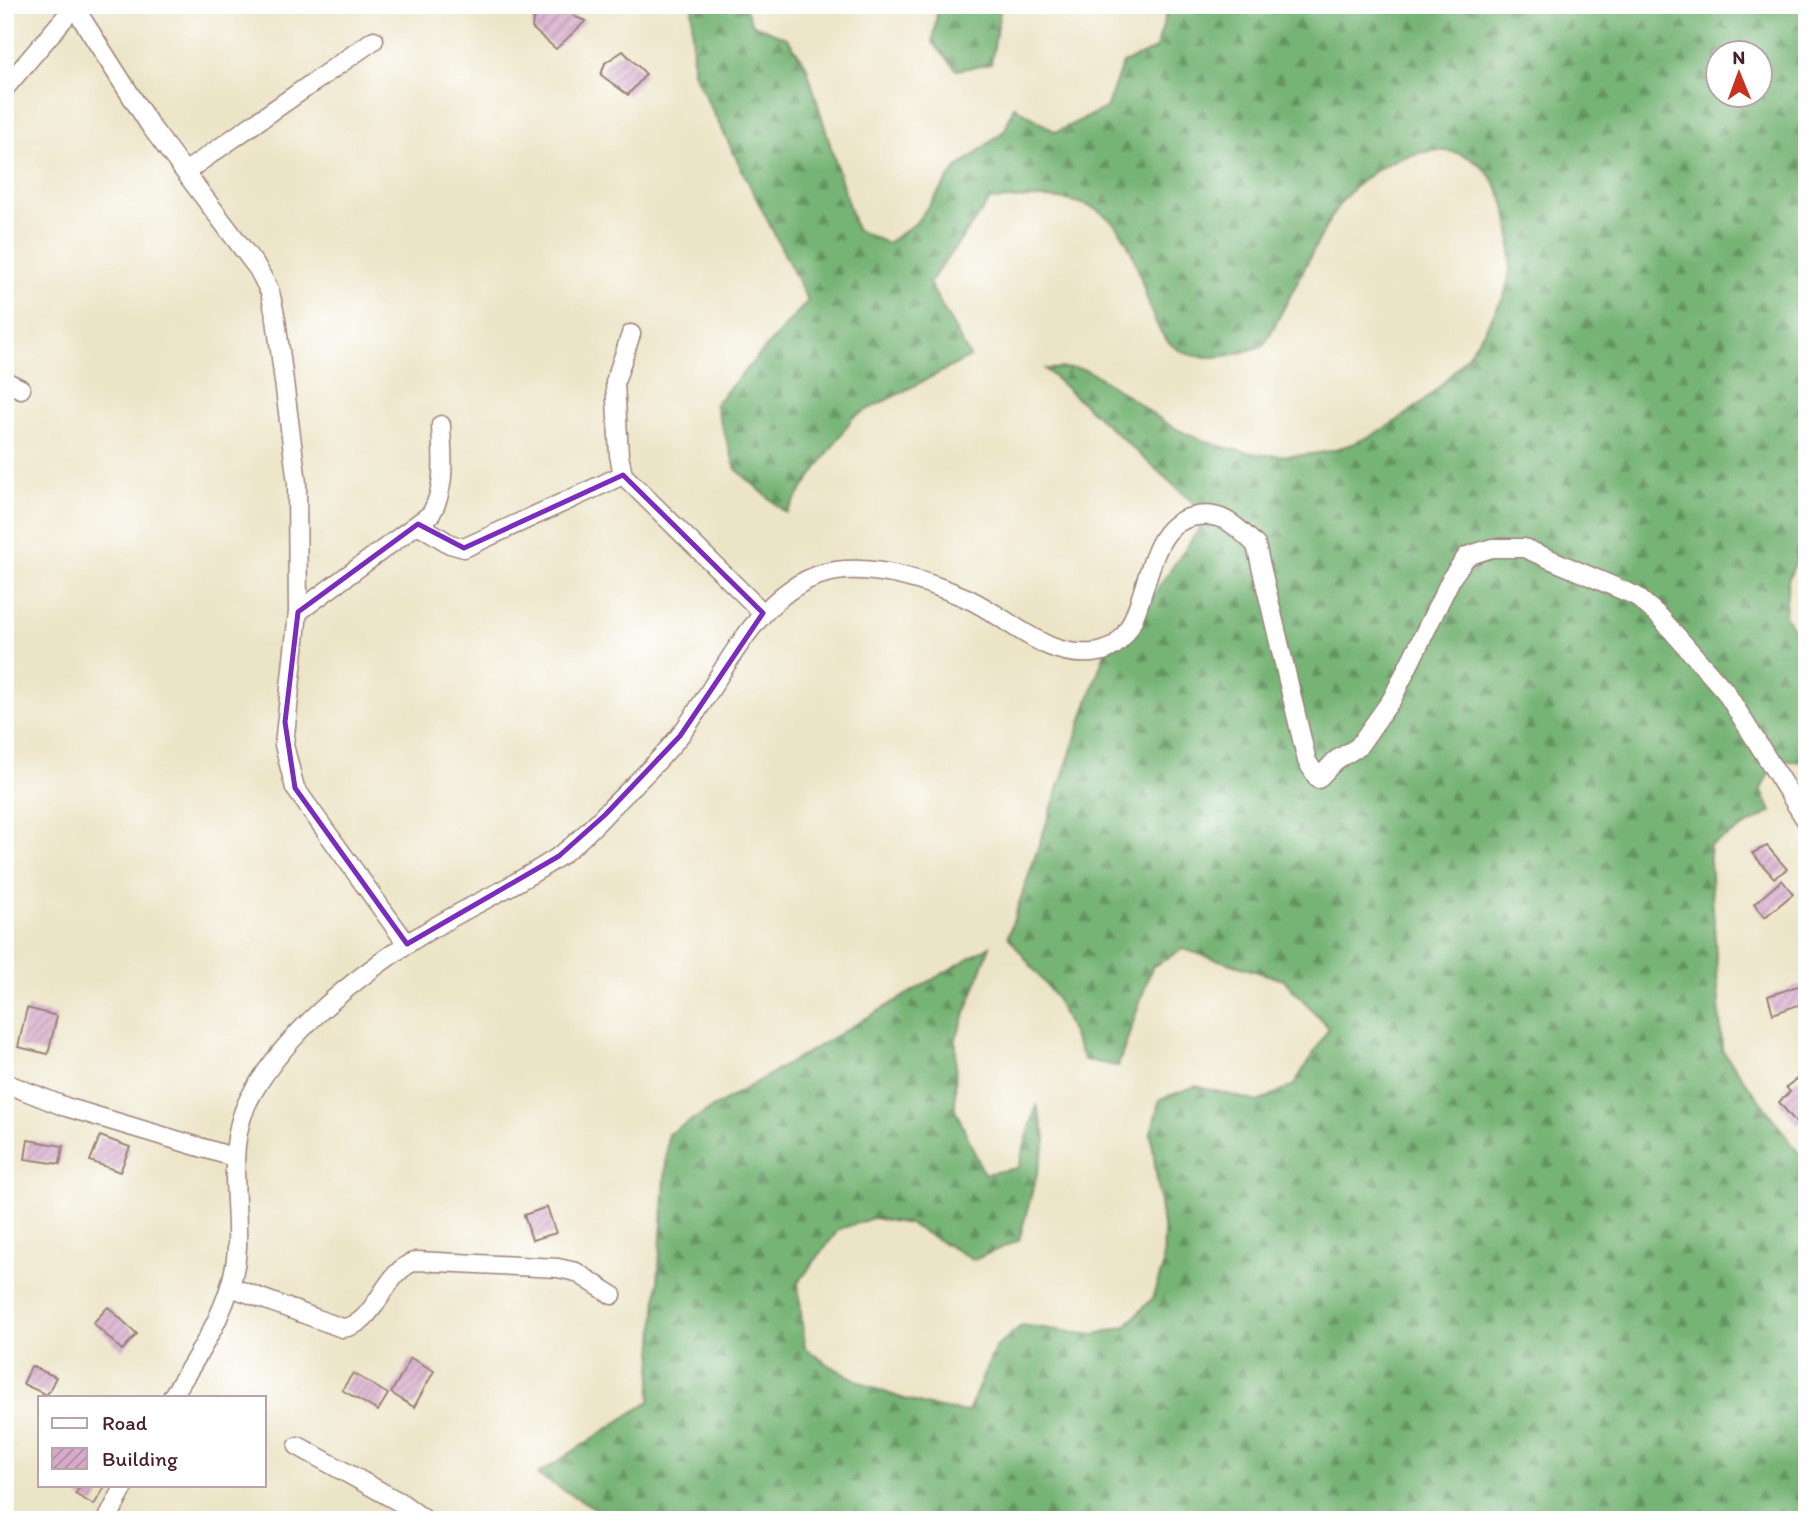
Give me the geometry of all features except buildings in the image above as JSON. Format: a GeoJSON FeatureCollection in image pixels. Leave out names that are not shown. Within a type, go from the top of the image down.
{"type":"FeatureCollection","features":[{"type":"Feature","properties":{"kind":"street"},"geometry":{"type":"LineString","coordinates":[[5,88],[74,6],[150,127],[258,269],[270,292],[276,318],[297,483],[298,612],[285,722],[287,767],[295,788],[407,944]]}},
{"type":"Feature","properties":{"kind":"street"},"geometry":{"type":"LineString","coordinates":[[185,172],[374,40]]}},
{"type":"Feature","properties":{"kind":"street"},"geometry":{"type":"LineString","coordinates":[[631,334],[615,382],[623,475],[763,613]]}},
{"type":"Feature","properties":{"kind":"street"},"geometry":{"type":"LineString","coordinates":[[298,612],[431,513],[440,498],[441,425]]}},
{"type":"Feature","properties":{"kind":"street"},"geometry":{"type":"LineString","coordinates":[[418,524],[450,544],[464,548],[623,475]]}},
{"type":"Feature","properties":{"kind":"street"},"geometry":{"type":"LineString","coordinates":[[173,1396],[201,1351],[231,1287],[237,1248],[233,1157],[249,1098],[278,1052],[318,1013],[407,944],[559,856],[605,815],[680,736],[776,597],[809,579],[835,571],[879,570],[966,598],[1045,645],[1077,654],[1105,652],[1129,630],[1164,533],[1180,519],[1202,515],[1231,521],[1256,545],[1307,761],[1318,779],[1336,760],[1358,747],[1392,699],[1452,577],[1467,556],[1492,548],[1524,548],[1636,596],[1660,617],[1725,691],[1807,822]]}},
{"type":"Feature","properties":{"kind":"street"},"geometry":{"type":"LineString","coordinates":[[5,1083],[66,1107],[233,1157]]}},
{"type":"Feature","properties":{"kind":"street"},"geometry":{"type":"LineString","coordinates":[[231,1287],[342,1328],[351,1328],[361,1321],[400,1269],[417,1261],[558,1268],[576,1272],[612,1295]]}},
{"type":"Feature","properties":{"kind":"street"},"geometry":{"type":"LineString","coordinates":[[299,1446],[403,1504],[425,1520]]}},
{"type":"Feature","properties":{"kind":"street"},"geometry":{"type":"LineString","coordinates":[[107,1520],[124,1486]]}},
{"type":"Feature","properties":{"kind":"highlighted area"},"geometry":{"type":"Polygon","coordinates":[[[623,475],[763,613],[680,736],[605,815],[559,856],[407,944],[295,788],[285,722],[298,612],[418,524],[464,548],[623,475]]]}},
{"type":"Feature","properties":{"kind":"green space"},"geometry":{"type":"Polygon","coordinates":[[[692,5],[744,5],[752,24],[787,38],[806,65],[856,230],[887,243],[915,224],[955,170],[1005,130],[1014,106],[1056,132],[1106,108],[1123,63],[1156,49],[1169,5],[1807,5],[1807,534],[1788,580],[1785,615],[1802,645],[1807,646],[1807,762],[1775,760],[1761,789],[1771,812],[1709,846],[1722,1050],[1807,1164],[1807,1520],[616,1520],[537,1475],[650,1401],[668,1134],[990,946],[956,1039],[955,1109],[984,1174],[1018,1168],[1037,1105],[1046,1140],[1019,1240],[974,1260],[909,1224],[873,1218],[839,1229],[798,1283],[805,1348],[841,1372],[882,1391],[925,1405],[968,1412],[995,1348],[1022,1325],[1093,1335],[1126,1326],[1152,1299],[1163,1267],[1164,1234],[1151,1133],[1160,1099],[1196,1086],[1258,1102],[1294,1085],[1329,1028],[1284,980],[1183,949],[1152,967],[1118,1066],[1084,1060],[1056,998],[1008,936],[1105,652],[1129,630],[1208,516],[1045,369],[1078,368],[1090,372],[1171,426],[1218,445],[1253,453],[1287,456],[1333,450],[1387,427],[1412,410],[1435,390],[1475,345],[1505,293],[1510,271],[1509,222],[1502,198],[1492,178],[1477,162],[1456,153],[1431,151],[1386,164],[1367,176],[1338,206],[1264,345],[1216,357],[1184,353],[1164,336],[1151,311],[1132,252],[1116,226],[1091,207],[1066,200],[1041,198],[990,200],[929,283],[970,357],[853,417],[786,513],[736,469],[715,404],[808,301],[693,72],[692,5]]]}},
{"type":"Feature","properties":{"kind":"green space"},"geometry":{"type":"Polygon","coordinates":[[[938,5],[1001,5],[991,64],[957,70],[933,43],[938,5]]]}}]}
